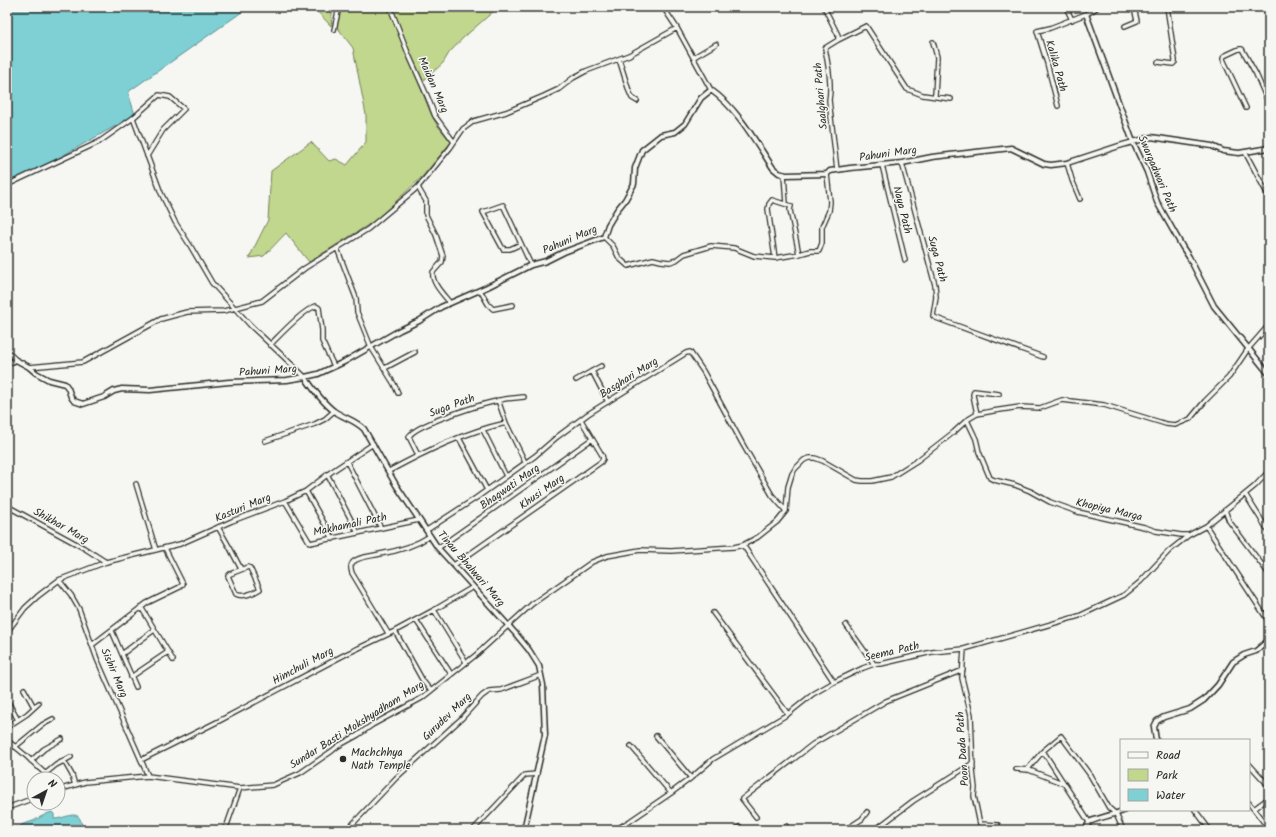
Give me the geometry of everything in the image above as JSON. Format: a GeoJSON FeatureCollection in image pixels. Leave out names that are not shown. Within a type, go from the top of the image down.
{"type":"FeatureCollection","features":[{"type":"Feature","properties":{"kind":"street"},"geometry":{"type":"LineString","coordinates":[[334,30],[339,7]]}},
{"type":"Feature","properties":{"kind":"street","name":"Maidan Marg"},"geometry":{"type":"LineString","coordinates":[[390,7],[435,116],[454,142]]}},
{"type":"Feature","properties":{"kind":"street"},"geometry":{"type":"LineString","coordinates":[[663,7],[694,57],[711,90],[721,97],[731,109],[773,168],[779,173],[784,174],[786,204]]}},
{"type":"Feature","properties":{"kind":"street"},"geometry":{"type":"LineString","coordinates":[[824,7],[838,35],[838,40],[866,26],[907,89],[923,95],[951,99]]}},
{"type":"Feature","properties":{"kind":"street"},"geometry":{"type":"LineString","coordinates":[[1066,7],[1072,20],[1097,7]]}},
{"type":"Feature","properties":{"kind":"street"},"geometry":{"type":"LineString","coordinates":[[1125,26],[1137,21],[1134,7]]}},
{"type":"Feature","properties":{"kind":"street"},"geometry":{"type":"LineString","coordinates":[[1158,62],[1172,64],[1176,60],[1167,7]]}},
{"type":"Feature","properties":{"kind":"street","name":"Swargadwari Path"},"geometry":{"type":"LineString","coordinates":[[1086,14],[1133,142],[1147,172],[1157,202],[1189,257],[1214,306],[1248,349]]}},
{"type":"Feature","properties":{"kind":"street","name":"Kalika Path"},"geometry":{"type":"LineString","coordinates":[[1058,106],[1047,63],[1036,31],[1050,28],[1072,20]]}},
{"type":"Feature","properties":{"kind":"street"},"geometry":{"type":"LineString","coordinates":[[29,367],[83,362],[161,319],[187,312],[224,311],[262,301],[305,268],[368,229],[418,187],[463,129],[474,121],[522,106],[559,89],[586,71],[639,50],[677,28]]}},
{"type":"Feature","properties":{"kind":"street","name":"Saalghari Path"},"geometry":{"type":"LineString","coordinates":[[837,170],[829,100],[830,84],[824,48],[838,40]]}},
{"type":"Feature","properties":{"kind":"street"},"geometry":{"type":"LineString","coordinates":[[933,42],[937,57],[935,96]]}},
{"type":"Feature","properties":{"kind":"street"},"geometry":{"type":"LineString","coordinates":[[694,57],[716,44]]}},
{"type":"Feature","properties":{"kind":"street"},"geometry":{"type":"LineString","coordinates":[[1246,108],[1223,58],[1230,53],[1242,49],[1256,74],[1269,104]]}},
{"type":"Feature","properties":{"kind":"street"},"geometry":{"type":"LineString","coordinates":[[618,59],[632,98],[637,101]]}},
{"type":"Feature","properties":{"kind":"street","name":"Pahuni Marg"},"geometry":{"type":"LineString","coordinates":[[16,360],[29,367],[42,377],[65,384],[74,402],[83,404],[122,389],[150,390],[229,382],[288,380],[318,374],[419,321],[441,307],[531,265],[546,261],[564,252],[604,237],[608,225],[634,184],[635,168],[642,150],[661,135],[675,132],[685,124],[701,98],[711,90]]}},
{"type":"Feature","properties":{"kind":"street"},"geometry":{"type":"LineString","coordinates":[[7,185],[99,142],[133,118],[159,95],[170,97],[184,109],[163,130],[147,156]]}},
{"type":"Feature","properties":{"kind":"street","name":"Tinau Bhalwari Marg"},"geometry":{"type":"LineString","coordinates":[[133,118],[161,193],[175,222],[191,246],[212,283],[270,345],[305,377],[318,396],[334,411],[359,423],[367,432],[396,485],[438,548],[508,625],[529,650],[539,666],[543,693],[544,735],[524,830]]}},
{"type":"Feature","properties":{"kind":"street","name":"Pahuni Marg"},"geometry":{"type":"LineString","coordinates":[[784,174],[827,174],[830,171],[882,164],[902,163],[932,157],[1005,148],[1011,148],[1044,164],[1067,163],[1151,137],[1212,146],[1223,151],[1239,153],[1269,148]]}},
{"type":"Feature","properties":{"kind":"street"},"geometry":{"type":"LineString","coordinates":[[1245,152],[1269,198]]}},
{"type":"Feature","properties":{"kind":"street","name":"Suga Path"},"geometry":{"type":"LineString","coordinates":[[902,163],[935,285],[936,297],[933,316],[1043,357]]}},
{"type":"Feature","properties":{"kind":"street"},"geometry":{"type":"LineString","coordinates":[[1067,163],[1080,199]]}},
{"type":"Feature","properties":{"kind":"street","name":"Naya Path"},"geometry":{"type":"LineString","coordinates":[[882,164],[905,260]]}},
{"type":"Feature","properties":{"kind":"street"},"geometry":{"type":"LineString","coordinates":[[604,237],[613,246],[619,258],[628,266],[653,259],[670,262],[676,260],[684,254],[711,246],[734,248],[754,256],[775,258],[810,251],[818,251],[821,246],[822,227],[829,210],[830,202],[827,174]]}},
{"type":"Feature","properties":{"kind":"street"},"geometry":{"type":"LineString","coordinates":[[418,187],[426,201],[426,215],[436,235],[443,256],[442,262],[432,272],[432,277],[450,303]]}},
{"type":"Feature","properties":{"kind":"street"},"geometry":{"type":"LineString","coordinates":[[775,258],[768,204],[772,200],[792,206],[790,210],[798,254]]}},
{"type":"Feature","properties":{"kind":"street"},"geometry":{"type":"LineString","coordinates":[[521,244],[506,250],[503,249],[483,212],[504,205],[531,265]]}},
{"type":"Feature","properties":{"kind":"street"},"geometry":{"type":"LineString","coordinates":[[337,248],[356,298],[356,308],[371,347],[398,393]]}},
{"type":"Feature","properties":{"kind":"street"},"geometry":{"type":"LineString","coordinates":[[480,290],[488,304],[493,309],[513,305]]}},
{"type":"Feature","properties":{"kind":"street"},"geometry":{"type":"LineString","coordinates":[[270,345],[304,314],[316,306],[318,308],[322,330],[322,341],[334,366]]}},
{"type":"Feature","properties":{"kind":"street"},"geometry":{"type":"LineString","coordinates":[[786,511],[792,474],[804,460],[814,458],[818,459],[835,467],[856,480],[862,481],[891,476],[918,460],[976,414],[993,410],[1020,407],[1040,408],[1058,400],[1065,400],[1104,405],[1166,424],[1175,425],[1190,418],[1229,376],[1248,349],[1269,326]]}},
{"type":"Feature","properties":{"kind":"street"},"geometry":{"type":"LineString","coordinates":[[1248,349],[1269,374]]}},
{"type":"Feature","properties":{"kind":"street"},"geometry":{"type":"LineString","coordinates":[[7,352],[16,360],[7,364]]}},
{"type":"Feature","properties":{"kind":"street"},"geometry":{"type":"LineString","coordinates":[[384,368],[415,352]]}},
{"type":"Feature","properties":{"kind":"street","name":"Basghari Marg"},"geometry":{"type":"LineString","coordinates":[[427,530],[535,456],[557,437],[581,420],[686,353],[690,352],[703,371],[772,495],[786,511]]}},
{"type":"Feature","properties":{"kind":"street"},"geometry":{"type":"LineString","coordinates":[[576,380],[601,366]]}},
{"type":"Feature","properties":{"kind":"street"},"geometry":{"type":"LineString","coordinates":[[592,371],[608,402]]}},
{"type":"Feature","properties":{"kind":"street"},"geometry":{"type":"LineString","coordinates":[[976,414],[973,395],[974,392],[999,394]]}},
{"type":"Feature","properties":{"kind":"street","name":"Suga Path"},"geometry":{"type":"LineString","coordinates":[[418,455],[409,437],[410,434],[434,422],[498,400],[524,397]]}},
{"type":"Feature","properties":{"kind":"street"},"geometry":{"type":"LineString","coordinates":[[498,400],[506,423],[525,462]]}},
{"type":"Feature","properties":{"kind":"street"},"geometry":{"type":"LineString","coordinates":[[265,441],[315,424],[325,419],[334,411]]}},
{"type":"Feature","properties":{"kind":"street","name":"Khusi Marg"},"geometry":{"type":"LineString","coordinates":[[454,565],[601,462],[603,459],[602,455],[581,420]]}},
{"type":"Feature","properties":{"kind":"street","name":"Khopiya Marga"},"geometry":{"type":"LineString","coordinates":[[967,420],[976,439],[979,452],[990,478],[1015,485],[1050,502],[1078,512],[1156,531],[1181,535],[1189,534],[1206,526],[1255,486],[1269,471]]}},
{"type":"Feature","properties":{"kind":"street"},"geometry":{"type":"LineString","coordinates":[[389,471],[418,455],[459,438],[506,423]]}},
{"type":"Feature","properties":{"kind":"street"},"geometry":{"type":"LineString","coordinates":[[483,430],[506,476]]}},
{"type":"Feature","properties":{"kind":"street"},"geometry":{"type":"LineString","coordinates":[[459,438],[487,490]]}},
{"type":"Feature","properties":{"kind":"street","name":"Bhagwati Marg"},"geometry":{"type":"LineString","coordinates":[[438,548],[592,440]]}},
{"type":"Feature","properties":{"kind":"street","name":"Kasturi Marg"},"geometry":{"type":"LineString","coordinates":[[7,632],[25,608],[59,580],[106,562],[180,544],[285,501],[306,491],[327,474],[373,444]]}},
{"type":"Feature","properties":{"kind":"street"},"geometry":{"type":"LineString","coordinates":[[347,462],[381,528]]}},
{"type":"Feature","properties":{"kind":"street"},"geometry":{"type":"LineString","coordinates":[[327,474],[358,533]]}},
{"type":"Feature","properties":{"kind":"street"},"geometry":{"type":"LineString","coordinates":[[136,484],[156,550]]}},
{"type":"Feature","properties":{"kind":"street"},"geometry":{"type":"LineString","coordinates":[[306,491],[333,539]]}},
{"type":"Feature","properties":{"kind":"street"},"geometry":{"type":"LineString","coordinates":[[1244,494],[1269,532]]}},
{"type":"Feature","properties":{"kind":"street","name":"Makhamali Path"},"geometry":{"type":"LineString","coordinates":[[285,501],[310,543],[419,520]]}},
{"type":"Feature","properties":{"kind":"street","name":"Shikhar Marg"},"geometry":{"type":"LineString","coordinates":[[7,506],[84,548],[106,562]]}},
{"type":"Feature","properties":{"kind":"street"},"geometry":{"type":"LineString","coordinates":[[1225,510],[1230,521],[1269,574]]}},
{"type":"Feature","properties":{"kind":"street","name":"Sundar Basti Mokshyadham Marg"},"geometry":{"type":"LineString","coordinates":[[66,787],[85,782],[148,776],[240,788],[273,784],[300,773],[338,746],[372,725],[422,698],[466,662],[538,598],[592,562],[606,556],[640,550],[691,550],[743,545],[771,527],[786,511]]}},
{"type":"Feature","properties":{"kind":"street"},"geometry":{"type":"LineString","coordinates":[[1206,526],[1269,622]]}},
{"type":"Feature","properties":{"kind":"street"},"geometry":{"type":"LineString","coordinates":[[218,528],[241,570]]}},
{"type":"Feature","properties":{"kind":"street","name":"Seema Path"},"geometry":{"type":"LineString","coordinates":[[615,830],[671,793],[691,778],[713,758],[788,714],[813,694],[834,682],[874,664],[881,664],[932,652],[964,649],[1079,616],[1124,595],[1140,582],[1168,551],[1189,534]]}},
{"type":"Feature","properties":{"kind":"street"},"geometry":{"type":"LineString","coordinates":[[388,634],[352,573],[350,568],[351,563],[362,558],[408,547],[430,536]]}},
{"type":"Feature","properties":{"kind":"street"},"geometry":{"type":"LineString","coordinates":[[743,545],[834,682]]}},
{"type":"Feature","properties":{"kind":"street"},"geometry":{"type":"LineString","coordinates":[[92,645],[141,607],[183,584],[165,548]]}},
{"type":"Feature","properties":{"kind":"street"},"geometry":{"type":"LineString","coordinates":[[248,567],[250,568],[260,588],[258,590],[241,596],[236,594],[228,576],[241,570],[248,567]]}},
{"type":"Feature","properties":{"kind":"street","name":"Sishir Marg"},"geometry":{"type":"LineString","coordinates":[[59,580],[72,595],[79,609],[97,659],[148,776]]}},
{"type":"Feature","properties":{"kind":"street","name":"Himchuli Marg"},"geometry":{"type":"LineString","coordinates":[[141,760],[346,654],[395,631],[473,587]]}},
{"type":"Feature","properties":{"kind":"street"},"geometry":{"type":"LineString","coordinates":[[141,607],[173,660]]}},
{"type":"Feature","properties":{"kind":"street"},"geometry":{"type":"LineString","coordinates":[[434,610],[466,662]]}},
{"type":"Feature","properties":{"kind":"street"},"geometry":{"type":"LineString","coordinates":[[713,614],[788,714]]}},
{"type":"Feature","properties":{"kind":"street"},"geometry":{"type":"LineString","coordinates":[[416,620],[451,674]]}},
{"type":"Feature","properties":{"kind":"street"},"geometry":{"type":"LineString","coordinates":[[846,625],[874,664]]}},
{"type":"Feature","properties":{"kind":"street"},"geometry":{"type":"LineString","coordinates":[[122,654],[154,630]]}},
{"type":"Feature","properties":{"kind":"street"},"geometry":{"type":"LineString","coordinates":[[112,631],[136,687]]}},
{"type":"Feature","properties":{"kind":"street"},"geometry":{"type":"LineString","coordinates":[[395,631],[423,681],[431,691]]}},
{"type":"Feature","properties":{"kind":"street"},"geometry":{"type":"LineString","coordinates":[[1156,739],[1154,728],[1157,721],[1164,717],[1190,709],[1204,700],[1218,685],[1233,662],[1244,655],[1256,651],[1269,640]]}},
{"type":"Feature","properties":{"kind":"street","name":"Poon Dada Path"},"geometry":{"type":"LineString","coordinates":[[964,649],[962,678],[971,715],[975,788],[974,796],[980,824],[998,825],[998,830]]}},
{"type":"Feature","properties":{"kind":"street"},"geometry":{"type":"LineString","coordinates":[[131,677],[168,652]]}},
{"type":"Feature","properties":{"kind":"street"},"geometry":{"type":"LineString","coordinates":[[756,817],[742,799],[813,744],[886,700],[963,670]]}},
{"type":"Feature","properties":{"kind":"street","name":"Gurudev Marg"},"geometry":{"type":"LineString","coordinates":[[347,830],[419,755],[462,718],[482,696],[489,691],[501,690],[541,675]]}},
{"type":"Feature","properties":{"kind":"street"},"geometry":{"type":"LineString","coordinates":[[24,689],[34,707]]}},
{"type":"Feature","properties":{"kind":"street"},"geometry":{"type":"LineString","coordinates":[[8,702],[18,720]]}},
{"type":"Feature","properties":{"kind":"street"},"geometry":{"type":"LineString","coordinates":[[7,727],[39,703]]}},
{"type":"Feature","properties":{"kind":"street"},"geometry":{"type":"LineString","coordinates":[[15,747],[42,725],[53,719]]}},
{"type":"Feature","properties":{"kind":"street"},"geometry":{"type":"LineString","coordinates":[[656,736],[691,778]]}},
{"type":"Feature","properties":{"kind":"street"},"geometry":{"type":"LineString","coordinates":[[1027,770],[1043,751],[1061,736],[1090,774],[1109,808],[1116,814],[1123,830]]}},
{"type":"Feature","properties":{"kind":"street"},"geometry":{"type":"LineString","coordinates":[[30,760],[62,738]]}},
{"type":"Feature","properties":{"kind":"street"},"geometry":{"type":"LineString","coordinates":[[7,740],[42,771]]}},
{"type":"Feature","properties":{"kind":"street"},"geometry":{"type":"LineString","coordinates":[[631,746],[671,793]]}},
{"type":"Feature","properties":{"kind":"street"},"geometry":{"type":"LineString","coordinates":[[1043,751],[1089,822]]}},
{"type":"Feature","properties":{"kind":"street"},"geometry":{"type":"LineString","coordinates":[[49,771],[71,757]]}},
{"type":"Feature","properties":{"kind":"street"},"geometry":{"type":"LineString","coordinates":[[64,761],[72,775],[75,785]]}},
{"type":"Feature","properties":{"kind":"street"},"geometry":{"type":"LineString","coordinates":[[874,830],[913,801],[973,763]]}},
{"type":"Feature","properties":{"kind":"street"},"geometry":{"type":"LineString","coordinates":[[1250,765],[1269,786]]}},
{"type":"Feature","properties":{"kind":"street"},"geometry":{"type":"LineString","coordinates":[[1016,769],[1027,770],[1064,783]]}},
{"type":"Feature","properties":{"kind":"street"},"geometry":{"type":"LineString","coordinates":[[473,830],[525,774],[537,774]]}},
{"type":"Feature","properties":{"kind":"street"},"geometry":{"type":"LineString","coordinates":[[224,830],[240,788]]}},
{"type":"Feature","properties":{"kind":"street"},"geometry":{"type":"LineString","coordinates":[[1254,808],[1269,798]]}},
{"type":"Feature","properties":{"kind":"street"},"geometry":{"type":"LineString","coordinates":[[7,808],[26,801]]}},
{"type":"Feature","properties":{"kind":"street"},"geometry":{"type":"LineString","coordinates":[[1250,804],[1269,828]]}},
{"type":"Feature","properties":{"kind":"street"},"geometry":{"type":"LineString","coordinates":[[1089,822],[1123,811]]}},
{"type":"Feature","properties":{"kind":"street"},"geometry":{"type":"LineString","coordinates":[[1196,811],[1210,830]]}},
{"type":"Feature","properties":{"kind":"street"},"geometry":{"type":"LineString","coordinates":[[845,830],[862,819],[867,812]]}},
{"type":"Feature","properties":{"kind":"street"},"geometry":{"type":"LineString","coordinates":[[1086,830],[1089,822]]}},
{"type":"Feature","properties":{"kind":"street"},"geometry":{"type":"LineString","coordinates":[[782,830],[786,826]]}},
{"type":"Feature","properties":{"kind":"street"},"geometry":{"type":"LineString","coordinates":[[736,830],[740,827]]}},
{"type":"Feature","properties":{"kind":"green space"},"geometry":{"type":"Polygon","coordinates":[[[313,7],[336,7],[332,14],[331,26],[313,7]]]}},
{"type":"Feature","properties":{"kind":"green space"},"geometry":{"type":"Polygon","coordinates":[[[341,7],[389,7],[431,114],[437,125],[451,142],[423,176],[376,220],[309,262],[286,233],[264,256],[249,258],[268,220],[271,171],[311,142],[329,161],[336,159],[347,165],[366,142],[366,115],[353,48],[337,27],[341,7]]]}},
{"type":"Feature","properties":{"kind":"green space"},"geometry":{"type":"Polygon","coordinates":[[[392,7],[503,7],[495,10],[463,38],[449,53],[443,63],[422,82],[392,7]]]}},
{"type":"Feature","properties":{"kind":"water"},"geometry":{"type":"Polygon","coordinates":[[[7,7],[249,7],[128,92],[135,115],[7,187],[7,7]]]}},
{"type":"Feature","properties":{"kind":"water"},"geometry":{"type":"Polygon","coordinates":[[[52,812],[54,814],[54,819],[75,815],[81,821],[82,827],[74,830],[22,830],[20,826],[52,812]]]}},
{"type":"Feature","properties":{"kind":"place","name":"Machchhya Nath Temple"},"geometry":{"type":"Point","coordinates":[343,759]}}]}
